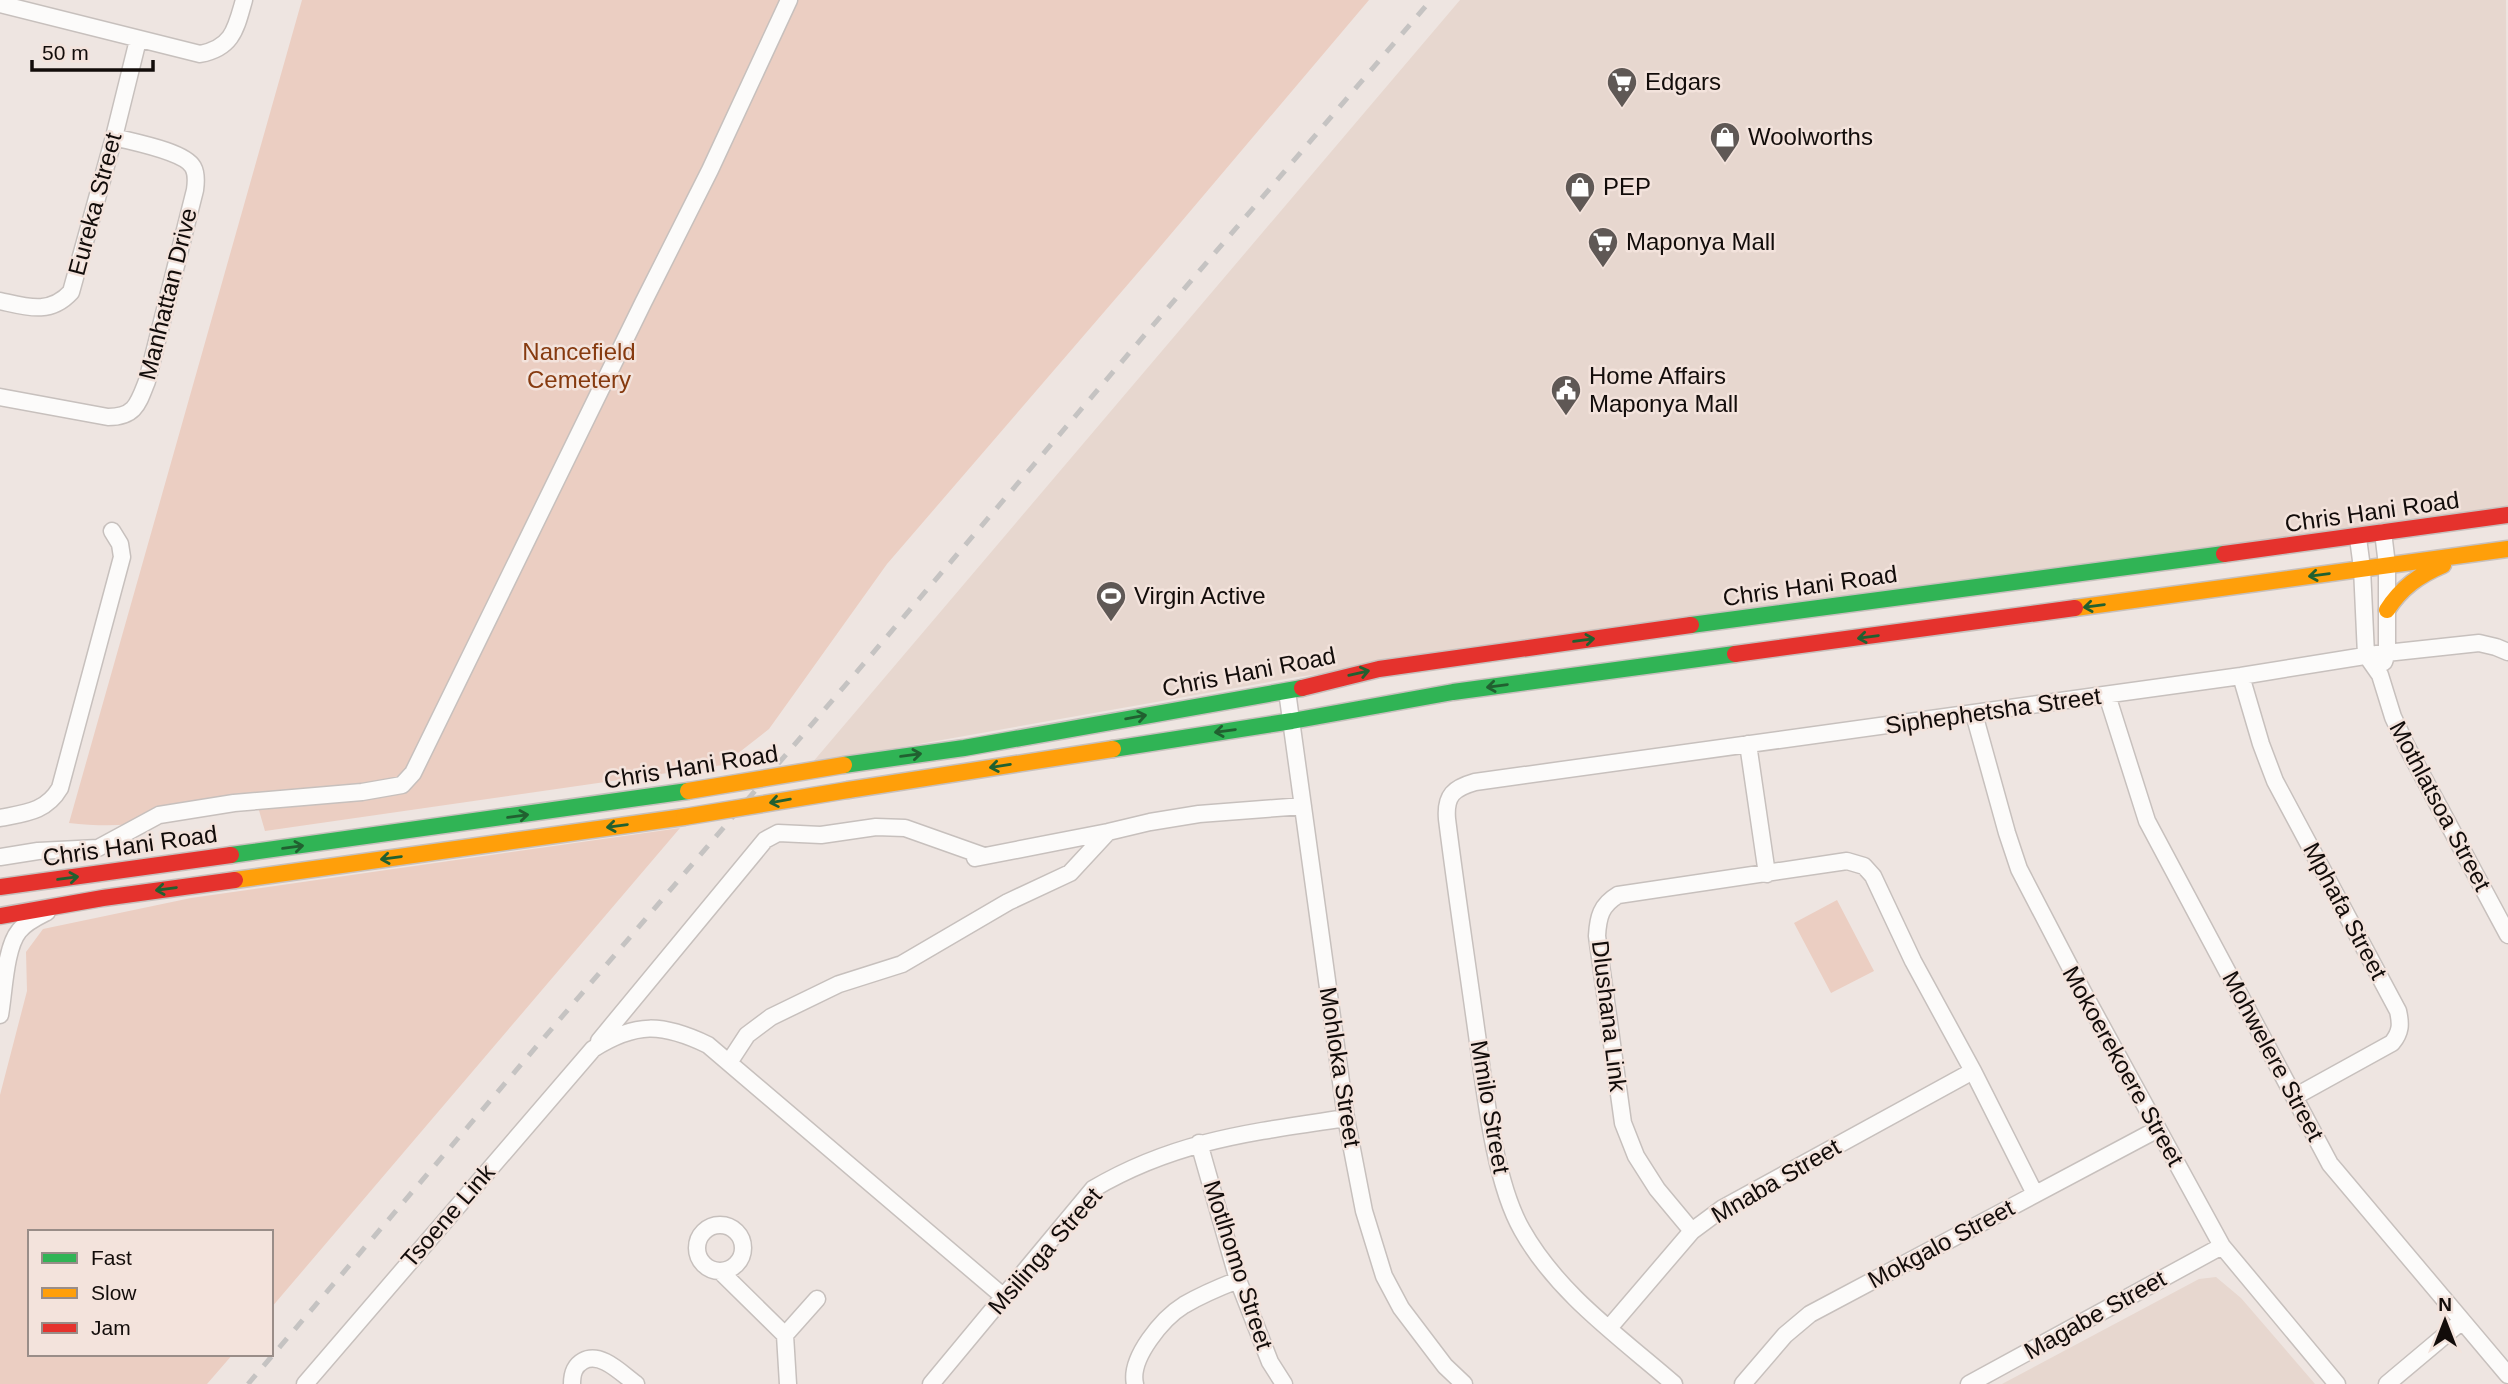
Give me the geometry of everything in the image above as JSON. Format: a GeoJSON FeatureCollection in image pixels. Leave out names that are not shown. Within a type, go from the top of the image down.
{"type":"FeatureCollection","features":[{"type":"Feature","properties":{"kind":"main road","name":"Chris Hani Road"},"geometry":{"type":"LineString","coordinates":[[0,887],[688,791],[964,748],[1287,691],[1378,669],[2107,569],[2358,538],[2508,515]]}},
{"type":"Feature","properties":{"kind":"main road","name":"Chris Hani Road"},"geometry":{"type":"LineString","coordinates":[[0,916],[684,817],[1292,721],[1453,692],[2508,549]]}},
{"type":"Feature","properties":{"kind":"main road"},"geometry":{"type":"LineString","coordinates":[[2387,610],[2394,597],[2413,579],[2464,555]]}},
{"type":"Feature","properties":{"kind":"street"},"geometry":{"type":"LineString","coordinates":[[0,4],[200,54],[214,52],[222,47],[236,29],[244,0]]}},
{"type":"Feature","properties":{"kind":"street"},"geometry":{"type":"LineString","coordinates":[[0,857],[38,851],[98,849],[159,815],[234,803],[362,792],[402,785],[413,773],[710,170],[789,0]]}},
{"type":"Feature","properties":{"kind":"street","name":"Eureka Street"},"geometry":{"type":"LineString","coordinates":[[0,301],[49,307],[61,303],[71,292],[138,40]]}},
{"type":"Feature","properties":{"kind":"street","name":"Manhattan Drive"},"geometry":{"type":"LineString","coordinates":[[0,397],[108,417],[123,417],[137,405],[141,396],[147,382],[195,190],[196,176],[193,167],[181,157],[114,137]]}},
{"type":"Feature","properties":{"kind":"street"},"geometry":{"type":"LineString","coordinates":[[0,818],[36,811],[47,805],[60,788],[122,557],[120,544],[113,531]]}},
{"type":"Feature","properties":{"kind":"street"},"geometry":{"type":"LineString","coordinates":[[2380,675],[2387,653],[2387,565],[2383,533]]}},
{"type":"Feature","properties":{"kind":"street"},"geometry":{"type":"LineString","coordinates":[[2358,538],[2366,655]]}},
{"type":"Feature","properties":{"kind":"street","name":"Siphephetsha Street"},"geometry":{"type":"LineString","coordinates":[[1475,782],[2241,676],[2366,655],[2479,643],[2508,652]]}},
{"type":"Feature","properties":{"kind":"street","name":"Mothlatsoa Street"},"geometry":{"type":"LineString","coordinates":[[2366,655],[2380,675],[2393,717],[2407,747],[2508,935]]}},
{"type":"Feature","properties":{"kind":"street","name":"Mphafa Street"},"geometry":{"type":"LineString","coordinates":[[2241,676],[2275,781],[2388,989],[2400,1019],[2401,1029],[2392,1043],[2296,1097]]}},
{"type":"Feature","properties":{"kind":"street","name":"Mohloka Street"},"geometry":{"type":"LineString","coordinates":[[1287,691],[1346,1118],[1364,1211],[1384,1276],[1401,1308],[1445,1366],[1464,1384]]}},
{"type":"Feature","properties":{"kind":"street","name":"Mohwelere Street"},"geometry":{"type":"LineString","coordinates":[[2107,695],[2147,821],[2330,1164],[2508,1375]]}},
{"type":"Feature","properties":{"kind":"street","name":"Mokoerekoere Street"},"geometry":{"type":"LineString","coordinates":[[1974,713],[2007,833],[2029,891],[2222,1246],[2337,1384]]}},
{"type":"Feature","properties":{"kind":"street"},"geometry":{"type":"LineString","coordinates":[[1748,744],[1767,874]]}},
{"type":"Feature","properties":{"kind":"street","name":"Mmilo Street"},"geometry":{"type":"LineString","coordinates":[[1475,782],[1458,787],[1450,797],[1446,811],[1483,1077],[1495,1151],[1507,1191],[1521,1229],[1551,1274],[1581,1304],[1674,1384]]}},
{"type":"Feature","properties":{"kind":"street"},"geometry":{"type":"LineString","coordinates":[[1003,1297],[730,1061],[747,1035],[771,1017],[839,984],[902,964],[1008,902],[1070,873],[1108,832],[1199,814],[1303,806]]}},
{"type":"Feature","properties":{"kind":"street","name":"Tsoene Link"},"geometry":{"type":"LineString","coordinates":[[305,1384],[593,1049],[765,841],[778,834],[821,835],[876,827],[905,828],[976,857],[1108,832]]}},
{"type":"Feature","properties":{"kind":"street","name":"Dlushana Link"},"geometry":{"type":"LineString","coordinates":[[1692,1231],[1657,1189],[1636,1156],[1623,1123],[1597,936],[1600,912],[1605,904],[1618,895],[1847,861],[1870,870],[1913,961],[1973,1071],[2035,1194]]}},
{"type":"Feature","properties":{"kind":"street"},"geometry":{"type":"LineString","coordinates":[[0,1015],[12,944],[17,933],[55,907]]}},
{"type":"Feature","properties":{"kind":"street","name":"Tsoene Link"},"geometry":{"type":"LineString","coordinates":[[593,1049],[613,1036],[646,1028],[683,1033],[708,1045],[730,1061]]}},
{"type":"Feature","properties":{"kind":"street","name":"Mnaba Street"},"geometry":{"type":"LineString","coordinates":[[1609,1328],[1692,1231],[1723,1208],[1973,1071]]}},
{"type":"Feature","properties":{"kind":"street","name":"Msilinga Street"},"geometry":{"type":"LineString","coordinates":[[931,1384],[1093,1189],[1130,1169],[1199,1143],[1346,1118]]}},
{"type":"Feature","properties":{"kind":"street","name":"Mokgalo Street"},"geometry":{"type":"LineString","coordinates":[[1743,1384],[1785,1335],[1810,1314],[2158,1129]]}},
{"type":"Feature","properties":{"kind":"street","name":"Motlhomo Street"},"geometry":{"type":"LineString","coordinates":[[1199,1143],[1238,1280],[1270,1362],[1284,1384]]}},
{"type":"Feature","properties":{"kind":"street","name":"Magabe Street"},"geometry":{"type":"LineString","coordinates":[[1969,1384],[2222,1246]]}},
{"type":"Feature","properties":{"kind":"street"},"geometry":{"type":"LineString","coordinates":[[721,1272],[785,1335],[788,1384]]}},
{"type":"Feature","properties":{"kind":"street"},"geometry":{"type":"LineString","coordinates":[[1135,1384],[1133,1376],[1141,1350],[1164,1323],[1181,1306],[1238,1280]]}},
{"type":"Feature","properties":{"kind":"street"},"geometry":{"type":"LineString","coordinates":[[785,1335],[817,1299]]}},
{"type":"Feature","properties":{"kind":"street"},"geometry":{"type":"LineString","coordinates":[[2387,1384],[2462,1321]]}},
{"type":"Feature","properties":{"kind":"street"},"geometry":{"type":"LineString","coordinates":[[572,1384],[577,1364],[588,1358],[602,1359],[636,1384]]}},
{"type":"Feature","properties":{"kind":"shaded area","name":"Maponya Mall"},"geometry":{"type":"Polygon","coordinates":[[[1460,0],[2506,0],[2508,510],[1297,677],[812,763],[1460,0]]]}},
{"type":"Feature","properties":{"kind":"shaded area"},"geometry":{"type":"Polygon","coordinates":[[[2216,1277],[2241,1298],[2315,1384],[2002,1384],[2199,1279],[2216,1277]]]}},
{"type":"Feature","properties":{"kind":"green space","name":"Nancefield Cemetery"},"geometry":{"type":"Polygon","coordinates":[[[302,0],[1369,0],[887,564],[769,729],[723,765],[265,831],[258,807],[140,824],[69,823],[302,0]]]}},
{"type":"Feature","properties":{"kind":"green space"},"geometry":{"type":"Polygon","coordinates":[[[680,828],[273,1306],[273,1230],[28,1230],[28,1356],[231,1356],[207,1384],[0,1384],[0,1095],[27,991],[26,952],[43,929],[191,898],[680,828]]]}},
{"type":"Feature","properties":{"kind":"green space"},"geometry":{"type":"Polygon","coordinates":[[[1837,900],[1874,971],[1831,993],[1794,923],[1837,900]]]}},
{"type":"Feature","properties":{"kind":"railway"},"geometry":{"type":"LineString","coordinates":[[273,1355],[1431,0]]}},
{"type":"Feature","properties":{"kind":"railway"},"geometry":{"type":"LineString","coordinates":[[248,1384],[272,1356]]}},
{"type":"Feature","properties":{"kind":"traffic: fast"},"geometry":{"type":"LineString","coordinates":[[1691,625],[2224,554]]}},
{"type":"Feature","properties":{"kind":"traffic: fast"},"geometry":{"type":"LineString","coordinates":[[1113,749],[1453,692],[1735,654]]}},
{"type":"Feature","properties":{"kind":"traffic: fast"},"geometry":{"type":"LineString","coordinates":[[844,765],[964,748],[1302,688]]}},
{"type":"Feature","properties":{"kind":"traffic: fast"},"geometry":{"type":"LineString","coordinates":[[231,855],[688,791]]}},
{"type":"Feature","properties":{"kind":"traffic: slow"},"geometry":{"type":"LineString","coordinates":[[2075,608],[2508,549]]}},
{"type":"Feature","properties":{"kind":"traffic: slow"},"geometry":{"type":"LineString","coordinates":[[2387,610],[2411,583],[2443,565]]}},
{"type":"Feature","properties":{"kind":"traffic: slow"},"geometry":{"type":"LineString","coordinates":[[848,790],[1113,749]]}},
{"type":"Feature","properties":{"kind":"traffic: slow"},"geometry":{"type":"LineString","coordinates":[[688,791],[844,765]]}},
{"type":"Feature","properties":{"kind":"traffic: slow"},"geometry":{"type":"LineString","coordinates":[[684,817],[848,790]]}},
{"type":"Feature","properties":{"kind":"traffic: slow"},"geometry":{"type":"LineString","coordinates":[[235,880],[684,817]]}},
{"type":"Feature","properties":{"kind":"traffic: jam"},"geometry":{"type":"LineString","coordinates":[[2224,554],[2508,515]]}},
{"type":"Feature","properties":{"kind":"traffic: jam"},"geometry":{"type":"LineString","coordinates":[[1735,654],[2075,608]]}},
{"type":"Feature","properties":{"kind":"traffic: jam"},"geometry":{"type":"LineString","coordinates":[[1302,688],[1379,669],[1691,625]]}},
{"type":"Feature","properties":{"kind":"traffic: jam"},"geometry":{"type":"LineString","coordinates":[[0,887],[231,855]]}},
{"type":"Feature","properties":{"kind":"traffic: jam"},"geometry":{"type":"LineString","coordinates":[[0,916],[103,898],[235,880]]}},
{"type":"Feature","properties":{"kind":"place","name":"Edgars"},"geometry":{"type":"Point","coordinates":[1622,109]}},
{"type":"Feature","properties":{"kind":"place","name":"Woolworths"},"geometry":{"type":"Point","coordinates":[1725,164]}},
{"type":"Feature","properties":{"kind":"place","name":"PEP"},"geometry":{"type":"Point","coordinates":[1580,214]}},
{"type":"Feature","properties":{"kind":"place","name":"Maponya Mall"},"geometry":{"type":"Point","coordinates":[1603,269]}},
{"type":"Feature","properties":{"kind":"place","name":"Home Affairs Maponya Mall"},"geometry":{"type":"Point","coordinates":[1566,417]}},
{"type":"Feature","properties":{"kind":"place","name":"Virgin Active"},"geometry":{"type":"Point","coordinates":[1111,623]}}]}
